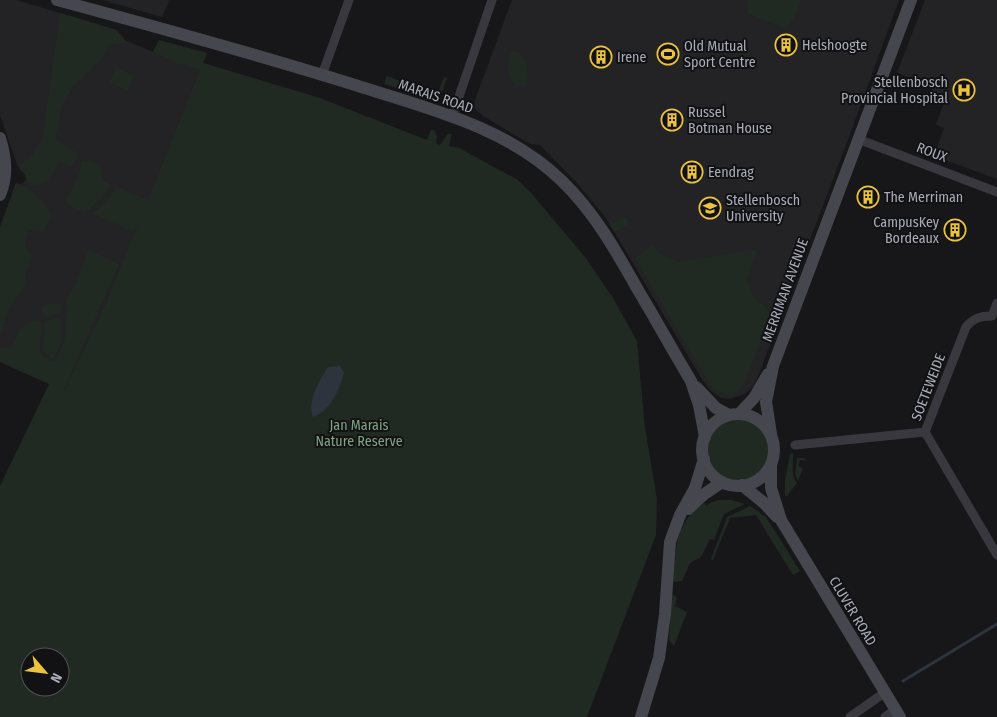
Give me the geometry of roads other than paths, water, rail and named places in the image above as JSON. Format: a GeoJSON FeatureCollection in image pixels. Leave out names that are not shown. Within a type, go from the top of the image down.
{"type":"FeatureCollection","features":[{"type":"Feature","properties":{"kind":"street","name":"MARAIS ROAD"},"geometry":{"type":"LineString","coordinates":[[57,0],[156,26],[322,75],[452,117],[485,130],[538,160],[588,208],[611,242],[691,381],[716,408],[734,415]]}},
{"type":"Feature","properties":{"kind":"street"},"geometry":{"type":"LineString","coordinates":[[322,75],[349,0]]}},
{"type":"Feature","properties":{"kind":"street"},"geometry":{"type":"LineString","coordinates":[[452,117],[492,0]]}},
{"type":"Feature","properties":{"kind":"street","name":"MERRIMAN AVENUE"},"geometry":{"type":"LineString","coordinates":[[771,434],[766,402],[773,366],[911,0]]}},
{"type":"Feature","properties":{"kind":"street"},"geometry":{"type":"LineString","coordinates":[[0,138],[6,171],[0,195]]}},
{"type":"Feature","properties":{"kind":"street","name":"ROUX"},"geometry":{"type":"LineString","coordinates":[[858,139],[997,192]]}},
{"type":"Feature","properties":{"kind":"street"},"geometry":{"type":"LineString","coordinates":[[0,162],[0,175]]}},
{"type":"Feature","properties":{"kind":"street","name":"SOETEWEIDE"},"geometry":{"type":"LineString","coordinates":[[795,445],[925,432],[966,327],[980,316],[995,317],[997,303]]}},
{"type":"Feature","properties":{"kind":"street","name":"MERRIMAN AVENUE"},"geometry":{"type":"LineString","coordinates":[[734,415],[754,398],[773,366]]}},
{"type":"Feature","properties":{"kind":"street","name":"MARAIS ROAD"},"geometry":{"type":"LineString","coordinates":[[691,381],[702,415],[705,437]]}},
{"type":"Feature","properties":{"kind":"street"},"geometry":{"type":"LineString","coordinates":[[641,717],[659,658],[668,554],[672,532],[695,488],[704,459],[703,444],[705,437],[714,423],[734,415],[754,418],[771,434],[774,450],[771,465],[762,477],[756,481],[742,486],[722,482],[711,473],[704,459]]}},
{"type":"Feature","properties":{"kind":"street"},"geometry":{"type":"LineString","coordinates":[[925,432],[997,555]]}},
{"type":"Feature","properties":{"kind":"street","name":"CLUVER ROAD"},"geometry":{"type":"LineString","coordinates":[[771,465],[771,488],[781,520],[884,693],[893,715]]}},
{"type":"Feature","properties":{"kind":"street"},"geometry":{"type":"LineString","coordinates":[[680,516],[702,495],[722,482]]}},
{"type":"Feature","properties":{"kind":"street","name":"CLUVER ROAD"},"geometry":{"type":"LineString","coordinates":[[742,486],[764,503],[781,520]]}},
{"type":"Feature","properties":{"kind":"street"},"geometry":{"type":"LineString","coordinates":[[853,716],[884,693]]}},
{"type":"Feature","properties":{"kind":"waterway"},"geometry":{"type":"LineString","coordinates":[[903,681],[997,624]]}},
{"type":"Feature","properties":{"kind":"place","name":"Helshoogte"},"geometry":{"type":"Point","coordinates":[786,45]}},
{"type":"Feature","properties":{"kind":"place","name":"Old Mutual Sport Centre"},"geometry":{"type":"Point","coordinates":[668,54]}},
{"type":"Feature","properties":{"kind":"place","name":"Irene"},"geometry":{"type":"Point","coordinates":[601,57]}},
{"type":"Feature","properties":{"kind":"place","name":"Stellenbosch Provincial Hospital"},"geometry":{"type":"Point","coordinates":[964,90]}},
{"type":"Feature","properties":{"kind":"place","name":"Russel Botman House"},"geometry":{"type":"Point","coordinates":[672,120]}},
{"type":"Feature","properties":{"kind":"place","name":"Eendrag"},"geometry":{"type":"Point","coordinates":[692,172]}},
{"type":"Feature","properties":{"kind":"place","name":"The Merriman"},"geometry":{"type":"Point","coordinates":[868,197]}},
{"type":"Feature","properties":{"kind":"place","name":"Stellenbosch University"},"geometry":{"type":"Point","coordinates":[710,208]}},
{"type":"Feature","properties":{"kind":"place","name":"CampusKey Bordeaux"},"geometry":{"type":"Point","coordinates":[955,230]}},
{"type":"Feature","properties":{"kind":"park label","name":"Jan Marais Nature Reserve"},"geometry":{"type":"Point","coordinates":[359,434]}}]}
